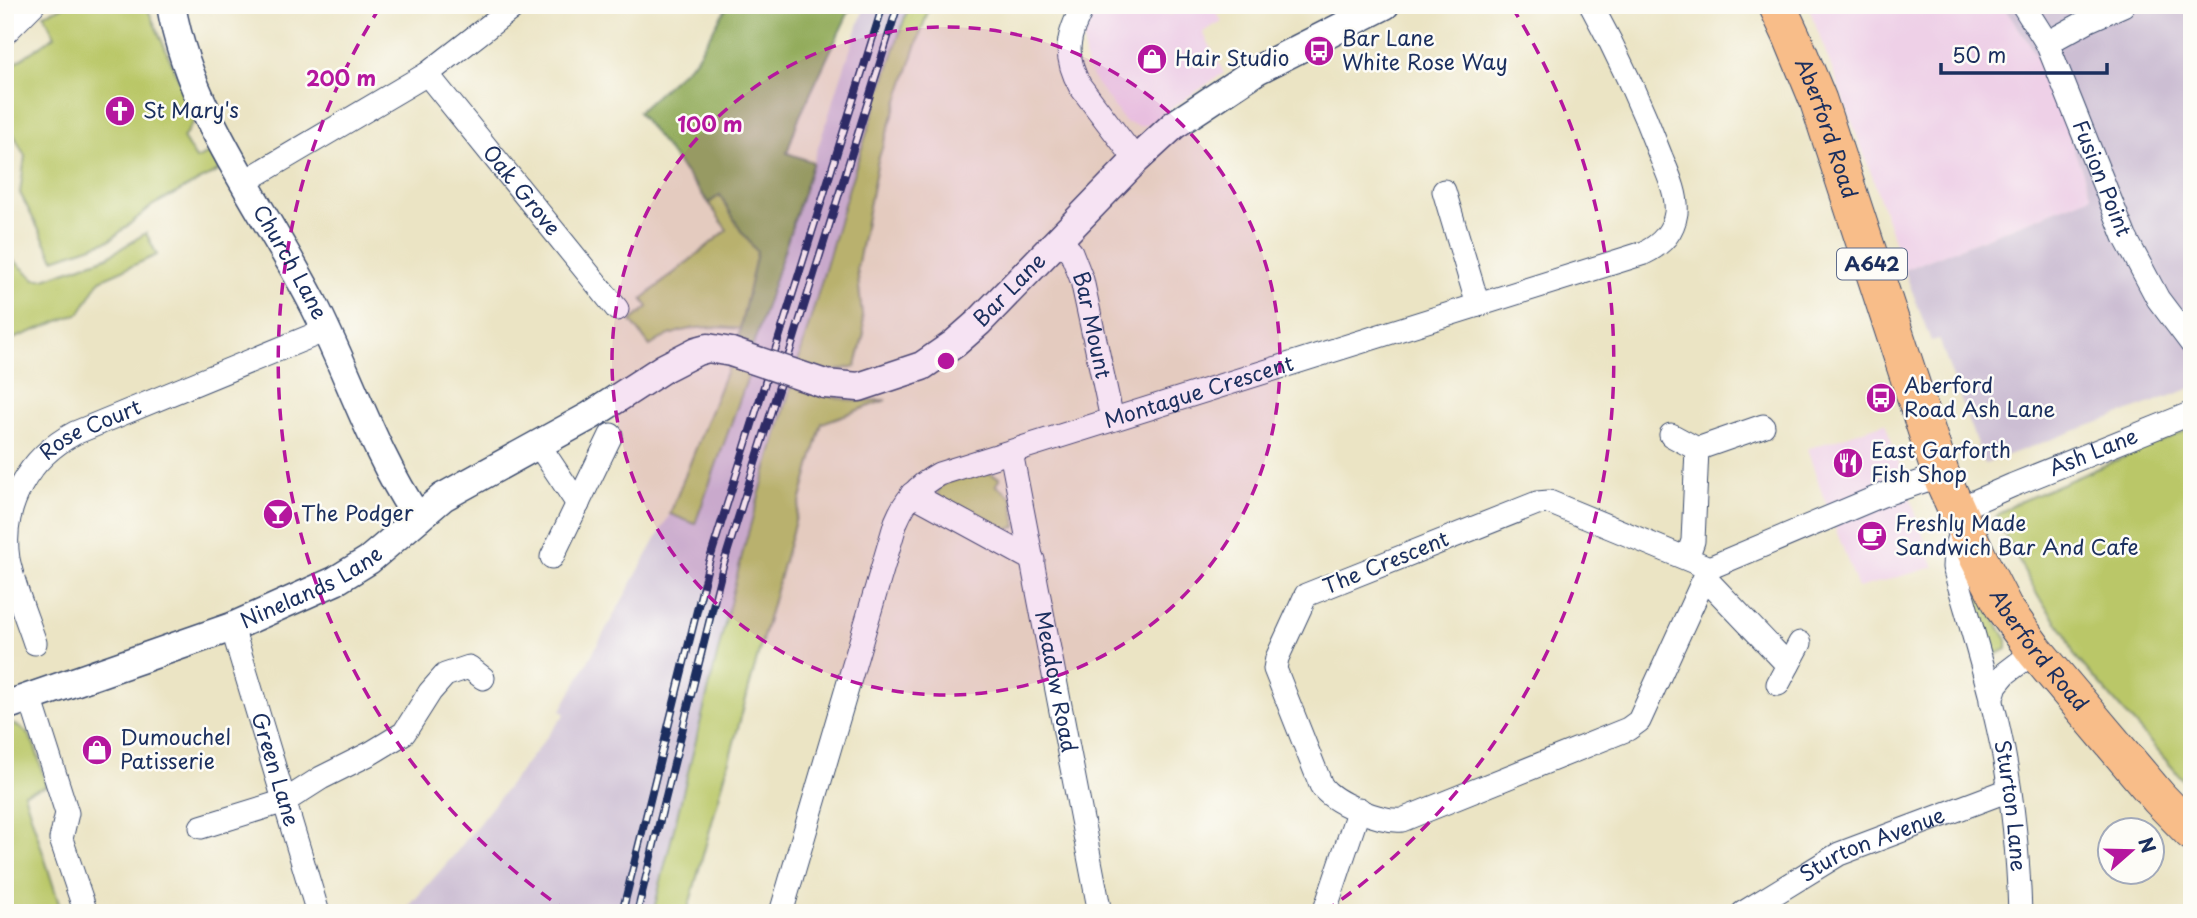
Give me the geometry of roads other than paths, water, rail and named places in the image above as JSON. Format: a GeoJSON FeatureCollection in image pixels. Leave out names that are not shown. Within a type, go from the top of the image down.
{"type":"FeatureCollection","features":[{"type":"Feature","properties":{"kind":"main road","name":"Aberford Road"},"geometry":{"type":"LineString","coordinates":[[1777,5],[1818,100],[1941,475],[1959,518],[2004,608],[2035,651],[2159,798],[2192,832]]}},
{"type":"Feature","properties":{"kind":"street"},"geometry":{"type":"LineString","coordinates":[[5,33],[33,5]]}},
{"type":"Feature","properties":{"kind":"street","name":"Church Lane"},"geometry":{"type":"LineString","coordinates":[[172,5],[179,42],[205,108],[312,301],[391,472],[418,518]]}},
{"type":"Feature","properties":{"kind":"street"},"geometry":{"type":"LineString","coordinates":[[244,182],[427,74],[516,5]]}},
{"type":"Feature","properties":{"kind":"street"},"geometry":{"type":"LineString","coordinates":[[1084,5],[1075,20],[1069,40],[1073,73],[1136,160]]}},
{"type":"Feature","properties":{"kind":"street","name":"Bar Lane"},"geometry":{"type":"LineString","coordinates":[[590,416],[664,368],[708,348],[731,352],[825,384],[859,387],[922,366],[954,344],[979,322],[1136,160],[1174,125],[1257,69],[1385,5]]}},
{"type":"Feature","properties":{"kind":"street","name":"Montague Crescent"},"geometry":{"type":"LineString","coordinates":[[781,913],[896,522],[902,507],[924,482],[939,474],[1644,253],[1667,237],[1674,225],[1676,203],[1668,176],[1647,117],[1591,5]]}},
{"type":"Feature","properties":{"kind":"street","name":"Fusion Point"},"geometry":{"type":"LineString","coordinates":[[2023,5],[2047,43],[2125,237],[2158,299],[2192,344]]}},
{"type":"Feature","properties":{"kind":"street"},"geometry":{"type":"LineString","coordinates":[[2047,43],[2123,5]]}},
{"type":"Feature","properties":{"kind":"street","name":"Oak Grove"},"geometry":{"type":"LineString","coordinates":[[427,74],[617,309]]}},
{"type":"Feature","properties":{"kind":"street"},"geometry":{"type":"LineString","coordinates":[[1444,191],[1478,304]]}},
{"type":"Feature","properties":{"kind":"street","name":"Bar Mount"},"geometry":{"type":"LineString","coordinates":[[1059,239],[1072,252],[1082,280],[1112,419]]}},
{"type":"Feature","properties":{"kind":"street","name":"Rose Court"},"geometry":{"type":"LineString","coordinates":[[35,643],[11,573],[7,540],[12,507],[25,476],[36,463],[60,441],[75,433],[326,330]]}},
{"type":"Feature","properties":{"kind":"street","name":"Ash Lane"},"geometry":{"type":"LineString","coordinates":[[1959,518],[2013,485],[2192,413]]}},
{"type":"Feature","properties":{"kind":"street","name":"Ninelands Lane"},"geometry":{"type":"LineString","coordinates":[[18,702],[232,626],[335,581],[369,560],[443,497],[590,416]]}},
{"type":"Feature","properties":{"kind":"street"},"geometry":{"type":"LineString","coordinates":[[1671,435],[1697,449],[1762,426]]}},
{"type":"Feature","properties":{"kind":"street"},"geometry":{"type":"LineString","coordinates":[[552,557],[611,435]]}},
{"type":"Feature","properties":{"kind":"street"},"geometry":{"type":"LineString","coordinates":[[538,444],[578,504]]}},
{"type":"Feature","properties":{"kind":"street"},"geometry":{"type":"LineString","coordinates":[[1687,558],[1693,541],[1697,449]]}},
{"type":"Feature","properties":{"kind":"street","name":"Meadow Road"},"geometry":{"type":"LineString","coordinates":[[1011,452],[1100,913]]}},
{"type":"Feature","properties":{"kind":"street"},"geometry":{"type":"LineString","coordinates":[[1800,643],[1783,675],[1707,573],[1880,496],[1941,475]]}},
{"type":"Feature","properties":{"kind":"street"},"geometry":{"type":"LineString","coordinates":[[912,494],[1033,560]]}},
{"type":"Feature","properties":{"kind":"street","name":"The Crescent"},"geometry":{"type":"LineString","coordinates":[[1543,502],[1556,504],[1687,558],[1707,573],[1643,715],[1634,726],[1402,820],[1384,819],[1336,800],[1325,791],[1276,675],[1277,658],[1306,594],[1543,502]]}},
{"type":"Feature","properties":{"kind":"street","name":"Sturton Lane"},"geometry":{"type":"LineString","coordinates":[[1959,518],[1954,567],[2002,747],[2009,790],[2020,913]]}},
{"type":"Feature","properties":{"kind":"street","name":"Green Lane"},"geometry":{"type":"LineString","coordinates":[[232,626],[318,913]]}},
{"type":"Feature","properties":{"kind":"street"},"geometry":{"type":"LineString","coordinates":[[1991,701],[1996,685],[2006,673],[2035,651]]}},
{"type":"Feature","properties":{"kind":"street"},"geometry":{"type":"LineString","coordinates":[[201,827],[285,801],[321,778],[404,733],[430,692],[445,675],[470,667],[483,678]]}},
{"type":"Feature","properties":{"kind":"street"},"geometry":{"type":"LineString","coordinates":[[18,702],[67,813],[61,839],[86,913]]}},
{"type":"Feature","properties":{"kind":"street","name":"Sturton Avenue"},"geometry":{"type":"LineString","coordinates":[[1743,913],[1839,854],[2009,790]]}},
{"type":"Feature","properties":{"kind":"street"},"geometry":{"type":"LineString","coordinates":[[1324,913],[1359,809]]}},
{"type":"Feature","properties":{"kind":"railway"},"geometry":{"type":"LineString","coordinates":[[622,913],[709,562],[883,5]]}},
{"type":"Feature","properties":{"kind":"railway"},"geometry":{"type":"LineString","coordinates":[[637,913],[723,566],[898,5]]}},
{"type":"Feature","properties":{"kind":"place","name":"Bar Lane White Rose Way"},"geometry":{"type":"Point","coordinates":[1319,51]}},
{"type":"Feature","properties":{"kind":"place","name":"Hair Studio"},"geometry":{"type":"Point","coordinates":[1152,59]}},
{"type":"Feature","properties":{"kind":"place","name":"St Mary's"},"geometry":{"type":"Point","coordinates":[120,111]}},
{"type":"Feature","properties":{"kind":"place","name":"Aberford Road Ash Lane"},"geometry":{"type":"Point","coordinates":[1881,398]}},
{"type":"Feature","properties":{"kind":"place","name":"East Garforth Fish Shop"},"geometry":{"type":"Point","coordinates":[1848,463]}},
{"type":"Feature","properties":{"kind":"place","name":"The Podger"},"geometry":{"type":"Point","coordinates":[278,514]}},
{"type":"Feature","properties":{"kind":"place","name":"Freshly Made Sandwich Bar And Cafe"},"geometry":{"type":"Point","coordinates":[1872,536]}},
{"type":"Feature","properties":{"kind":"place","name":"Dumouchel Patisserie"},"geometry":{"type":"Point","coordinates":[97,750]}}]}
